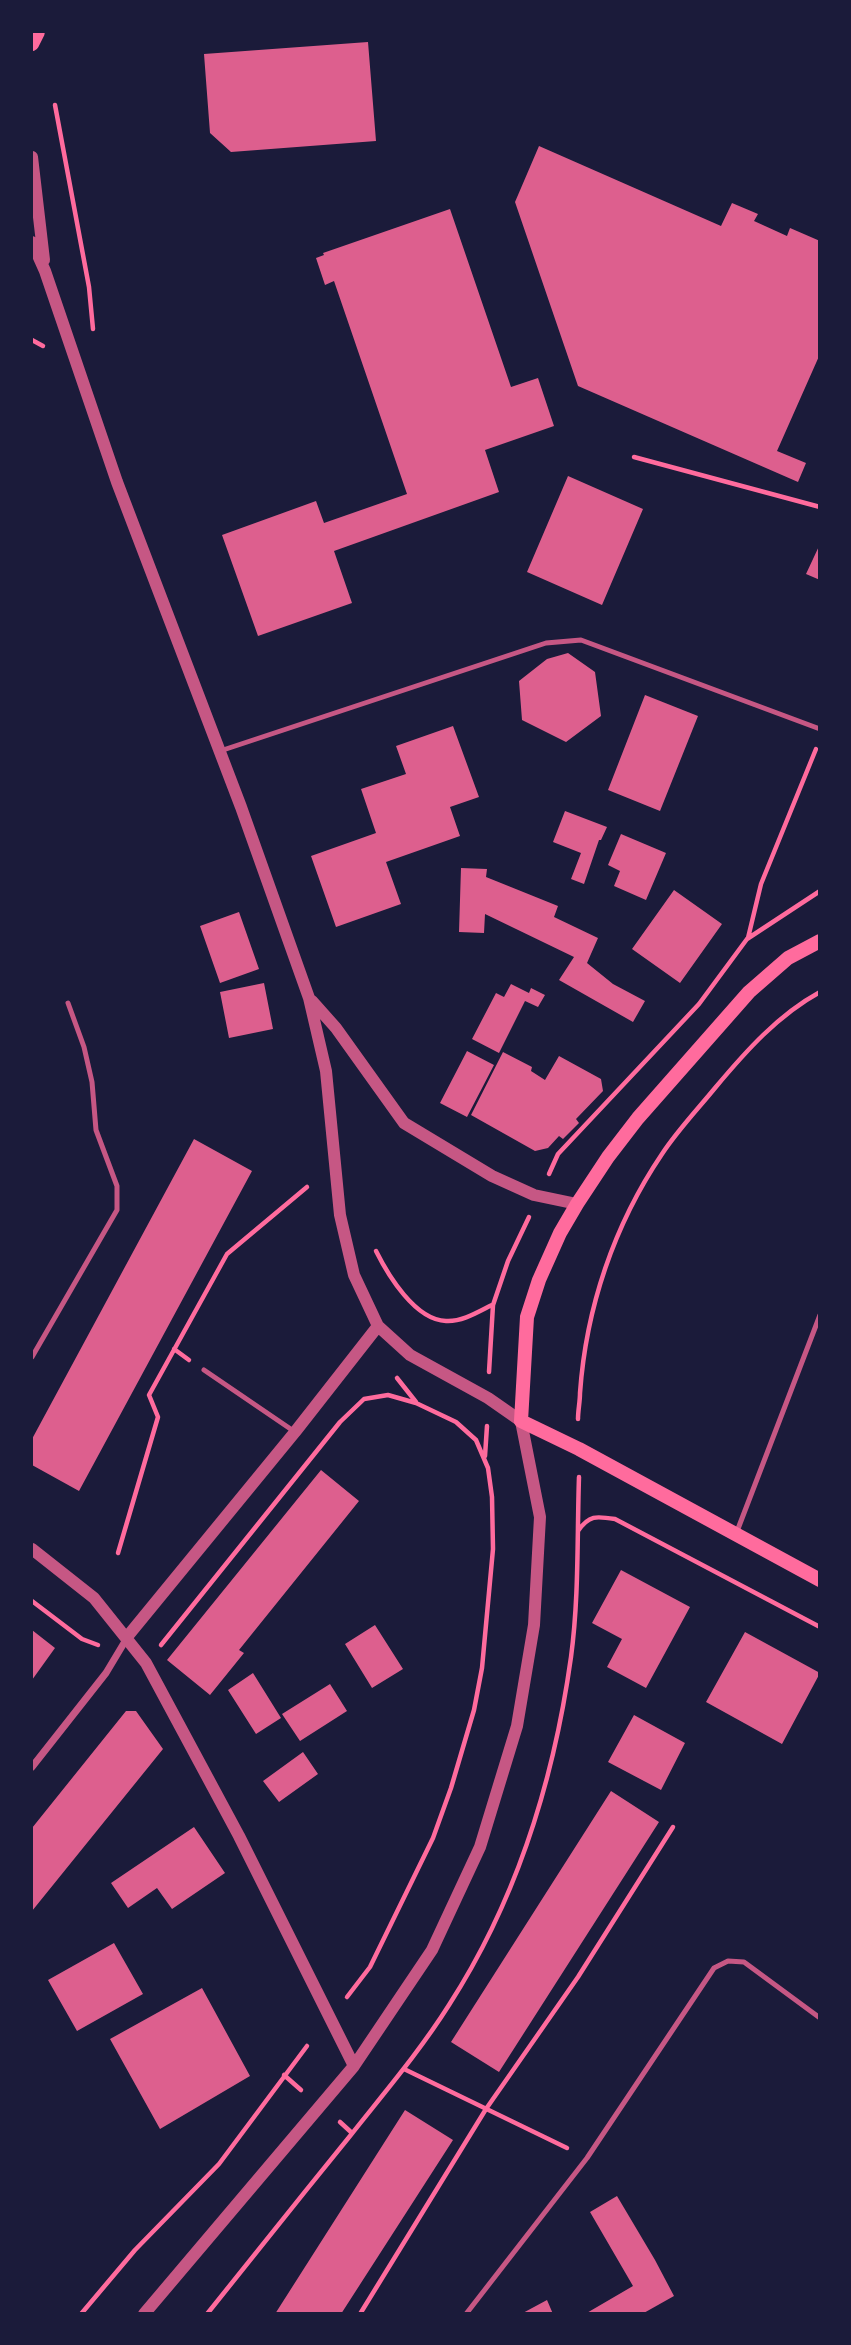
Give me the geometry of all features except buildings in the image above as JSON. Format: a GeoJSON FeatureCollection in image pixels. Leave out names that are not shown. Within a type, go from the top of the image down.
{"type":"FeatureCollection","features":[{"type":"Feature","properties":{"kind":"main road"},"geometry":{"type":"LineString","coordinates":[[32,44],[38,32]]}},
{"type":"Feature","properties":{"kind":"main road"},"geometry":{"type":"LineString","coordinates":[[820,941],[789,958],[741,1002],[638,1118],[577,1204],[560,1233],[539,1280],[527,1317],[521,1420],[820,1580]]}},
{"type":"Feature","properties":{"kind":"street"},"geometry":{"type":"LineString","coordinates":[[32,158],[45,271]]}},
{"type":"Feature","properties":{"kind":"street"},"geometry":{"type":"LineString","coordinates":[[32,243],[45,271],[117,482],[309,998],[326,1071],[340,1215],[354,1275],[378,1326],[410,1355],[488,1398],[521,1420],[540,1517],[534,1625],[517,1726],[480,1847],[432,1950],[354,2066],[144,2314]]}},
{"type":"Feature","properties":{"kind":"street"},"geometry":{"type":"LineString","coordinates":[[309,998],[336,1028],[404,1123],[492,1176],[534,1195],[577,1204]]}},
{"type":"Feature","properties":{"kind":"street"},"geometry":{"type":"LineString","coordinates":[[32,1767],[106,1673],[127,1637],[378,1326]]}},
{"type":"Feature","properties":{"kind":"street"},"geometry":{"type":"LineString","coordinates":[[32,1549],[94,1598],[146,1664],[239,1836],[354,2066]]}},
{"type":"Feature","properties":{"kind":"lane"},"geometry":{"type":"LineString","coordinates":[[219,751],[546,643],[563,640],[581,640],[820,729]]}},
{"type":"Feature","properties":{"kind":"lane"},"geometry":{"type":"LineString","coordinates":[[32,1357],[117,1210],[117,1186],[96,1130],[92,1082],[84,1047],[68,1003]]}},
{"type":"Feature","properties":{"kind":"lane"},"geometry":{"type":"LineString","coordinates":[[736,1534],[820,1315]]}},
{"type":"Feature","properties":{"kind":"lane"},"geometry":{"type":"LineString","coordinates":[[204,1370],[295,1432]]}},
{"type":"Feature","properties":{"kind":"lane"},"geometry":{"type":"LineString","coordinates":[[466,2314],[587,2158],[709,1974],[728,1961],[744,1962],[820,2018]]}},
{"type":"Feature","properties":{"kind":"path"},"geometry":{"type":"LineString","coordinates":[[55,105],[89,288],[93,329]]}},
{"type":"Feature","properties":{"kind":"path"},"geometry":{"type":"LineString","coordinates":[[635,457],[820,507]]}},
{"type":"Feature","properties":{"kind":"path"},"geometry":{"type":"LineString","coordinates":[[747,939],[761,884],[820,743]]}},
{"type":"Feature","properties":{"kind":"path"},"geometry":{"type":"LineString","coordinates":[[558,1154],[699,1004],[747,939],[820,891]]}},
{"type":"Feature","properties":{"kind":"path"},"geometry":{"type":"LineString","coordinates":[[580,1395],[587,1335],[613,1245],[662,1154],[744,1053],[795,1005],[820,992]]}},
{"type":"Feature","properties":{"kind":"path"},"geometry":{"type":"LineString","coordinates":[[117,1553],[158,1417],[149,1395],[227,1254],[307,1187]]}},
{"type":"Feature","properties":{"kind":"path"},"geometry":{"type":"LineString","coordinates":[[374,1247],[390,1279],[410,1302],[433,1318],[446,1321],[471,1316],[492,1305],[517,1242]]}},
{"type":"Feature","properties":{"kind":"path"},"geometry":{"type":"LineString","coordinates":[[146,1664],[340,1422],[365,1399],[388,1395],[416,1403],[456,1422],[477,1440],[488,1468],[493,1549],[482,1668],[474,1710],[433,1838],[370,1967],[344,2000]]}},
{"type":"Feature","properties":{"kind":"path"},"geometry":{"type":"LineString","coordinates":[[577,1532],[585,1521],[598,1517],[615,1519],[820,1627]]}},
{"type":"Feature","properties":{"kind":"path"},"geometry":{"type":"LineString","coordinates":[[32,1601],[82,1639]]}},
{"type":"Feature","properties":{"kind":"path"},"geometry":{"type":"LineString","coordinates":[[360,2314],[486,2109],[578,1977],[673,1827]]}},
{"type":"Feature","properties":{"kind":"path"},"geometry":{"type":"LineString","coordinates":[[81,2314],[135,2250],[219,2164],[307,2046]]}},
{"type":"Feature","properties":{"kind":"path"},"geometry":{"type":"LineString","coordinates":[[404,2068],[587,2158]]}}]}
